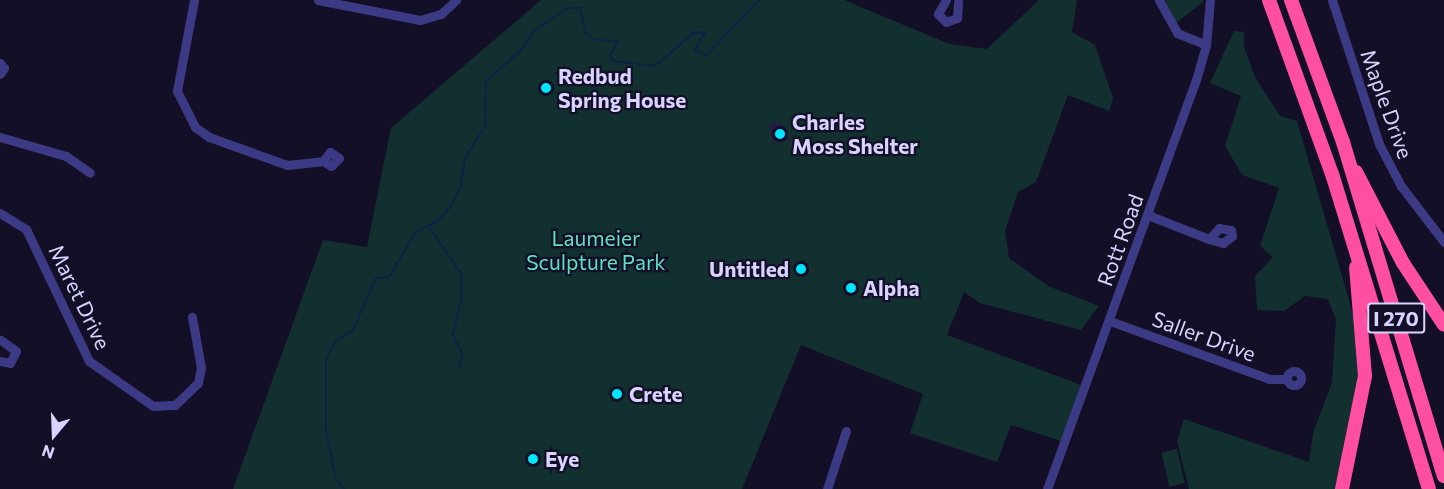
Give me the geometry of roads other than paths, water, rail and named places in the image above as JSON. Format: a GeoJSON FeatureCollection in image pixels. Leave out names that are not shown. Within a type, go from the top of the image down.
{"type":"FeatureCollection","features":[{"type":"Feature","properties":{"kind":"highway","name":"I 270"},"geometry":{"type":"LineString","coordinates":[[1269,0],[1311,110],[1429,489]]}},
{"type":"Feature","properties":{"kind":"highway","name":"I 270"},"geometry":{"type":"LineString","coordinates":[[1291,0],[1348,160],[1444,477]]}},
{"type":"Feature","properties":{"kind":"highway"},"geometry":{"type":"LineString","coordinates":[[1348,160],[1444,325]]}},
{"type":"Feature","properties":{"kind":"highway"},"geometry":{"type":"LineString","coordinates":[[1342,489],[1365,376],[1356,256]]}},
{"type":"Feature","properties":{"kind":"highway"},"geometry":{"type":"LineString","coordinates":[[1426,297],[1444,314]]}},
{"type":"Feature","properties":{"kind":"street"},"geometry":{"type":"LineString","coordinates":[[194,0],[177,91],[195,127],[210,137],[287,165],[323,161]]}},
{"type":"Feature","properties":{"kind":"street"},"geometry":{"type":"LineString","coordinates":[[318,0],[420,20],[441,14],[456,0]]}},
{"type":"Feature","properties":{"kind":"street"},"geometry":{"type":"LineString","coordinates":[[946,0],[938,14],[946,22],[957,18],[957,1]]}},
{"type":"Feature","properties":{"kind":"street"},"geometry":{"type":"LineString","coordinates":[[1160,0],[1177,33],[1206,45]]}},
{"type":"Feature","properties":{"kind":"street","name":"Rott Road"},"geometry":{"type":"LineString","coordinates":[[1047,489],[1148,215],[1206,45],[1210,0]]}},
{"type":"Feature","properties":{"kind":"street","name":"Maple Drive"},"geometry":{"type":"LineString","coordinates":[[1332,0],[1379,144],[1412,203],[1444,242]]}},
{"type":"Feature","properties":{"kind":"street"},"geometry":{"type":"LineString","coordinates":[[0,63],[4,68],[0,74]]}},
{"type":"Feature","properties":{"kind":"street"},"geometry":{"type":"LineString","coordinates":[[0,137],[66,156],[90,173]]}},
{"type":"Feature","properties":{"kind":"street","name":"Maret Drive"},"geometry":{"type":"LineString","coordinates":[[0,213],[26,229],[89,361],[153,406],[175,405],[198,382],[201,368],[192,317]]}},
{"type":"Feature","properties":{"kind":"street"},"geometry":{"type":"LineString","coordinates":[[1148,215],[1209,239]]}},
{"type":"Feature","properties":{"kind":"street","name":"Saller Drive"},"geometry":{"type":"LineString","coordinates":[[1110,321],[1269,379],[1286,379]]}},
{"type":"Feature","properties":{"kind":"street"},"geometry":{"type":"LineString","coordinates":[[0,340],[16,351],[10,363],[0,361]]}},
{"type":"Feature","properties":{"kind":"street"},"geometry":{"type":"LineString","coordinates":[[827,489],[846,432]]}},
{"type":"Feature","properties":{"kind":"waterway"},"geometry":{"type":"LineString","coordinates":[[344,489],[336,480],[326,430],[326,359],[335,342],[353,330],[376,278],[389,277],[416,232],[438,221],[450,207],[461,186],[464,160],[485,127],[486,82],[521,50],[535,30],[568,8],[580,8],[587,34],[594,39],[618,42],[610,56],[614,61],[655,66],[695,32],[705,33],[695,51],[707,55],[759,0]]}},
{"type":"Feature","properties":{"kind":"waterway"},"geometry":{"type":"LineString","coordinates":[[429,226],[462,275],[462,300],[453,335],[463,354],[460,367]]}},
{"type":"Feature","properties":{"kind":"place","name":"Redbud Spring House"},"geometry":{"type":"Point","coordinates":[546,88]}},
{"type":"Feature","properties":{"kind":"place","name":"Charles Moss Shelter"},"geometry":{"type":"Point","coordinates":[780,134]}},
{"type":"Feature","properties":{"kind":"place","name":"Untitled"},"geometry":{"type":"Point","coordinates":[801,269]}},
{"type":"Feature","properties":{"kind":"place","name":"Alpha"},"geometry":{"type":"Point","coordinates":[851,288]}},
{"type":"Feature","properties":{"kind":"place","name":"Crete"},"geometry":{"type":"Point","coordinates":[617,394]}},
{"type":"Feature","properties":{"kind":"place","name":"Eye"},"geometry":{"type":"Point","coordinates":[533,459]}},
{"type":"Feature","properties":{"kind":"park label","name":"Laumeier Sculpture Park"},"geometry":{"type":"Point","coordinates":[596,250]}}]}
